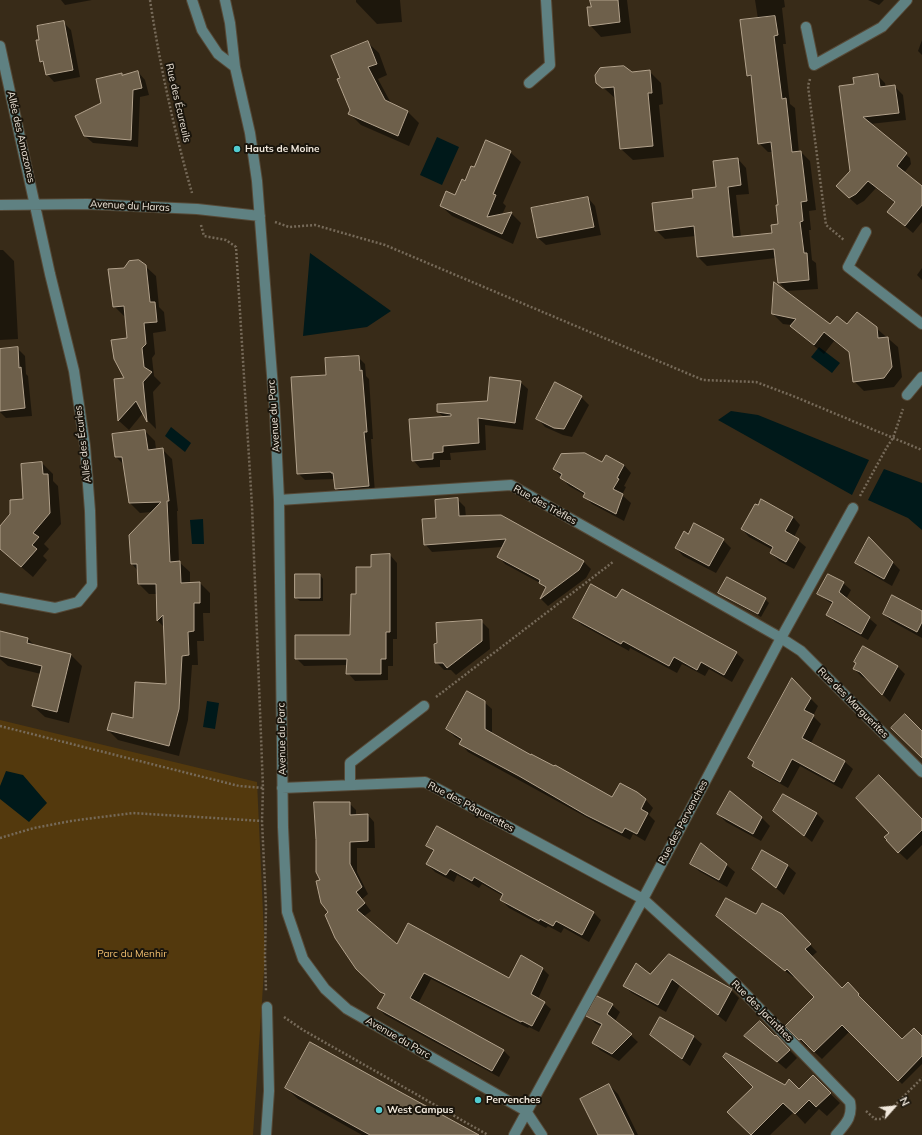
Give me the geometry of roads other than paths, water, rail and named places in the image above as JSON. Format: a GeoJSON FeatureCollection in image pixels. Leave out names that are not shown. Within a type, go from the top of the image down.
{"type":"FeatureCollection","features":[{"type":"Feature","properties":{"kind":"street"},"geometry":{"type":"LineString","coordinates":[[192,0],[202,30],[218,54],[235,67]]}},
{"type":"Feature","properties":{"kind":"street","name":"Avenue du Parc"},"geometry":{"type":"LineString","coordinates":[[225,0],[230,23],[235,67],[250,133],[257,181],[275,414],[279,500],[282,788],[287,912],[303,959],[325,989],[347,1009],[526,1111],[542,1135]]}},
{"type":"Feature","properties":{"kind":"street"},"geometry":{"type":"LineString","coordinates":[[529,83],[550,65],[546,0]]}},
{"type":"Feature","properties":{"kind":"street"},"geometry":{"type":"LineString","coordinates":[[806,27],[814,65],[882,28],[907,0]]}},
{"type":"Feature","properties":{"kind":"street","name":"Allée des Amazones"},"geometry":{"type":"LineString","coordinates":[[0,46],[36,205]]}},
{"type":"Feature","properties":{"kind":"street","name":"Avenue du Haras"},"geometry":{"type":"LineString","coordinates":[[0,205],[86,204],[197,209],[260,216]]}},
{"type":"Feature","properties":{"kind":"street","name":"Allée des Écuries"},"geometry":{"type":"LineString","coordinates":[[0,598],[55,608],[78,602],[92,585],[90,511],[84,438],[74,371],[50,274],[36,205]]}},
{"type":"Feature","properties":{"kind":"street"},"geometry":{"type":"LineString","coordinates":[[866,232],[848,267],[922,324]]}},
{"type":"Feature","properties":{"kind":"street"},"geometry":{"type":"LineString","coordinates":[[908,395],[922,377]]}},
{"type":"Feature","properties":{"kind":"street","name":"Rue des Trèfles"},"geometry":{"type":"LineString","coordinates":[[279,500],[511,485],[781,638]]}},
{"type":"Feature","properties":{"kind":"street","name":"Rue des Pervenches"},"geometry":{"type":"LineString","coordinates":[[514,1135],[781,638],[853,508]]}},
{"type":"Feature","properties":{"kind":"street","name":"Rue des Marguerites"},"geometry":{"type":"LineString","coordinates":[[781,638],[811,661],[922,772]]}},
{"type":"Feature","properties":{"kind":"street"},"geometry":{"type":"LineString","coordinates":[[350,785],[350,763],[424,706]]}},
{"type":"Feature","properties":{"kind":"street","name":"Rue des Pâquerettes"},"geometry":{"type":"LineString","coordinates":[[282,788],[425,782],[642,899]]}},
{"type":"Feature","properties":{"kind":"street","name":"Rue des Jacinthes"},"geometry":{"type":"LineString","coordinates":[[642,899],[733,981],[850,1102],[852,1110],[850,1117],[836,1135]]}},
{"type":"Feature","properties":{"kind":"street"},"geometry":{"type":"LineString","coordinates":[[266,1135],[269,1091],[267,1007]]}},
{"type":"Feature","properties":{"kind":"water"},"geometry":{"type":"Polygon","coordinates":[[[437,137],[459,147],[442,185],[420,175],[437,137]]]}},
{"type":"Feature","properties":{"kind":"water"},"geometry":{"type":"Polygon","coordinates":[[[310,253],[391,311],[367,327],[303,336],[310,253]]]}},
{"type":"Feature","properties":{"kind":"water"},"geometry":{"type":"Polygon","coordinates":[[[819,347],[840,363],[832,373],[811,357],[819,347]]]}},
{"type":"Feature","properties":{"kind":"water"},"geometry":{"type":"Polygon","coordinates":[[[731,411],[758,415],[869,460],[852,495],[718,420],[731,411]]]}},
{"type":"Feature","properties":{"kind":"water"},"geometry":{"type":"Polygon","coordinates":[[[171,427],[191,443],[185,452],[165,436],[171,427]]]}},
{"type":"Feature","properties":{"kind":"water"},"geometry":{"type":"Polygon","coordinates":[[[884,469],[922,483],[922,530],[908,518],[868,500],[884,469]]]}},
{"type":"Feature","properties":{"kind":"water"},"geometry":{"type":"Polygon","coordinates":[[[203,519],[204,544],[192,544],[190,520],[203,519]]]}},
{"type":"Feature","properties":{"kind":"water"},"geometry":{"type":"Polygon","coordinates":[[[207,701],[219,703],[215,729],[203,727],[207,701]]]}},
{"type":"Feature","properties":{"kind":"water"},"geometry":{"type":"Polygon","coordinates":[[[6,771],[23,775],[47,803],[29,822],[0,799],[0,786],[6,771]]]}},
{"type":"Feature","properties":{"kind":"place","name":"Hauts de Moine"},"geometry":{"type":"Point","coordinates":[237,149]}},
{"type":"Feature","properties":{"kind":"place","name":"Pervenches"},"geometry":{"type":"Point","coordinates":[478,1100]}},
{"type":"Feature","properties":{"kind":"place","name":"West Campus"},"geometry":{"type":"Point","coordinates":[379,1110]}},
{"type":"Feature","properties":{"kind":"park label","name":"Parc du Menhir"},"geometry":{"type":"Point","coordinates":[132,954]}}]}
